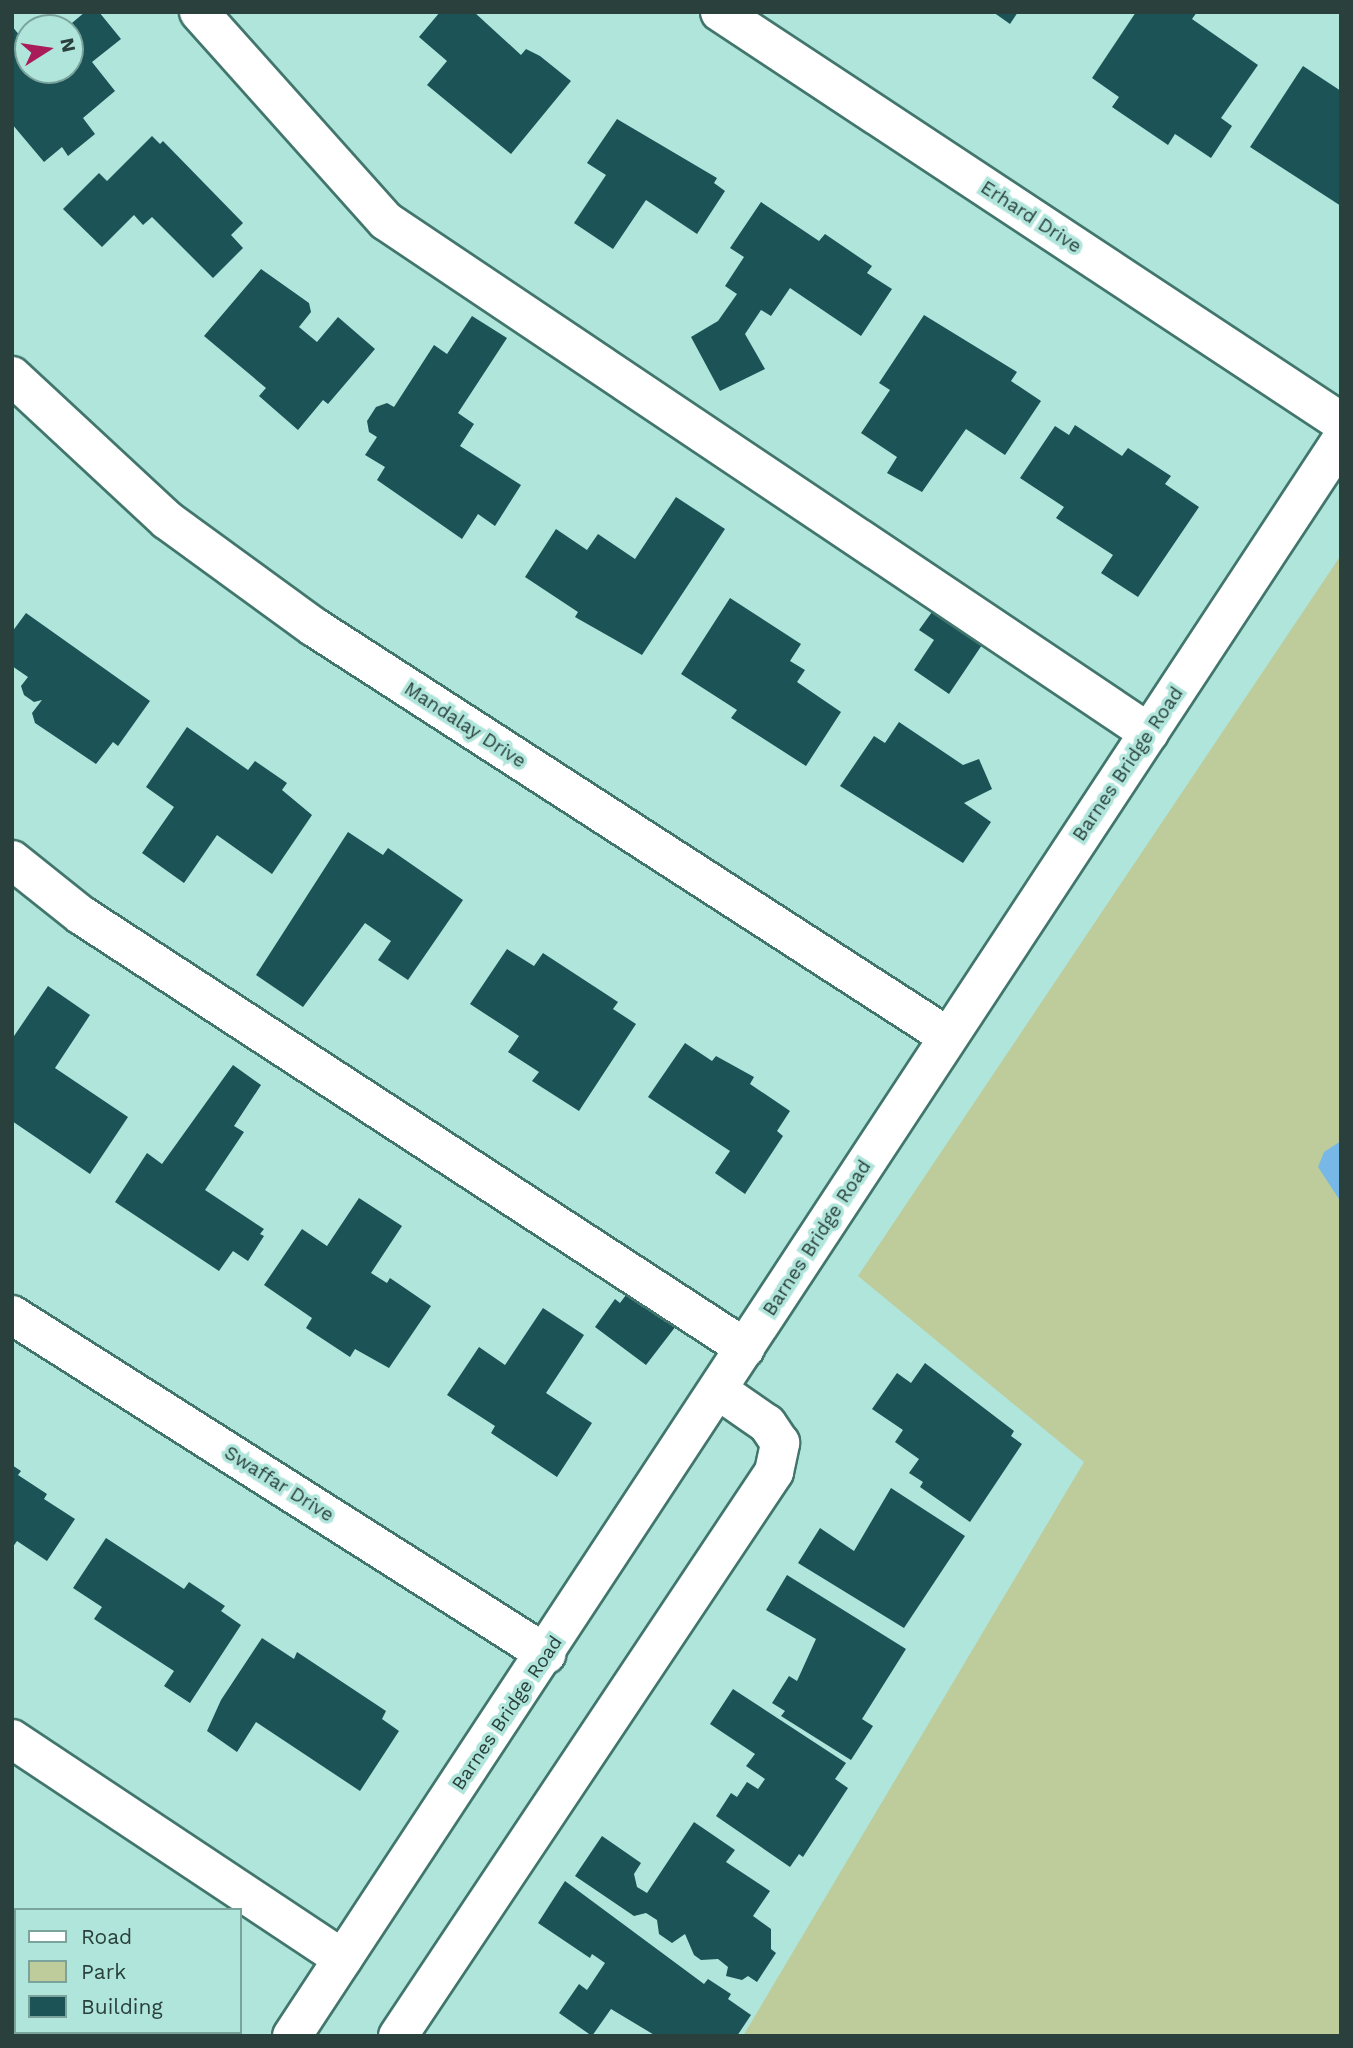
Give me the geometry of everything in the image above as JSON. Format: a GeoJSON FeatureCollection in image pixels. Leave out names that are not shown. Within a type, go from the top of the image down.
{"type":"FeatureCollection","features":[{"type":"Feature","properties":{"kind":"street"},"geometry":{"type":"LineString","coordinates":[[199,12],[386,221],[1149,733]]}},
{"type":"Feature","properties":{"kind":"street","name":"Erhard Drive"},"geometry":{"type":"LineString","coordinates":[[720,12],[1341,422]]}},
{"type":"Feature","properties":{"kind":"street","name":"Mandalay Drive"},"geometry":{"type":"LineString","coordinates":[[12,376],[167,520],[314,627],[947,1036]]}},
{"type":"Feature","properties":{"kind":"street","name":"Barnes Bridge Road"},"geometry":{"type":"LineString","coordinates":[[292,2036],[546,1654],[947,1036],[1341,440]]}},
{"type":"Feature","properties":{"kind":"street"},"geometry":{"type":"LineString","coordinates":[[12,860],[81,915],[745,1348]]}},
{"type":"Feature","properties":{"kind":"street","name":"Swaffar Drive"},"geometry":{"type":"LineString","coordinates":[[12,1314],[546,1654]]}},
{"type":"Feature","properties":{"kind":"street"},"geometry":{"type":"LineString","coordinates":[[398,2036],[774,1472],[780,1443],[767,1424],[718,1390]]}},
{"type":"Feature","properties":{"kind":"street"},"geometry":{"type":"LineString","coordinates":[[12,1739],[344,1959]]}},
{"type":"Feature","properties":{"kind":"green space"},"geometry":{"type":"Polygon","coordinates":[[[1341,555],[1341,2036],[743,2036],[1084,1462],[858,1276],[1341,555]]]}},
{"type":"Feature","properties":{"kind":"water"},"geometry":{"type":"Polygon","coordinates":[[[1341,1141],[1341,1202],[1318,1167],[1324,1152],[1341,1141]]]}},
{"type":"Feature","properties":{"kind":"building"},"geometry":{"type":"Polygon","coordinates":[[[99,12],[121,39],[92,62],[115,91],[83,118],[95,134],[68,156],[62,147],[44,162],[12,124],[12,26],[14,84],[84,84],[83,14],[99,12]]]}},
{"type":"Feature","properties":{"kind":"building"},"geometry":{"type":"Polygon","coordinates":[[[440,12],[474,12],[521,55],[526,49],[540,56],[571,81],[511,154],[427,85],[447,61],[419,37],[440,12]]]}},
{"type":"Feature","properties":{"kind":"building"},"geometry":{"type":"Polygon","coordinates":[[[993,12],[1018,12],[1010,24],[993,12]]]}},
{"type":"Feature","properties":{"kind":"building"},"geometry":{"type":"Polygon","coordinates":[[[1136,12],[1197,12],[1192,19],[1258,65],[1221,118],[1232,126],[1211,158],[1175,134],[1168,145],[1112,107],[1119,97],[1092,78],[1136,12]]]}},
{"type":"Feature","properties":{"kind":"building"},"geometry":{"type":"Polygon","coordinates":[[[1303,66],[1341,91],[1341,206],[1250,147],[1303,66]]]}},
{"type":"Feature","properties":{"kind":"building"},"geometry":{"type":"Polygon","coordinates":[[[617,119],[717,178],[714,183],[725,191],[697,234],[646,200],[613,249],[574,223],[606,175],[587,163],[617,119]]]}},
{"type":"Feature","properties":{"kind":"building"},"geometry":{"type":"Polygon","coordinates":[[[152,136],[160,144],[163,141],[243,223],[231,235],[243,248],[213,278],[152,217],[143,225],[134,215],[102,247],[63,209],[99,173],[107,181],[152,136]]]}},
{"type":"Feature","properties":{"kind":"building"},"geometry":{"type":"Polygon","coordinates":[[[761,202],[819,241],[825,234],[872,266],[867,273],[892,289],[861,336],[790,288],[771,316],[761,310],[745,334],[765,369],[720,391],[691,337],[718,321],[737,294],[725,286],[744,257],[730,248],[761,202]]]}},
{"type":"Feature","properties":{"kind":"building"},"geometry":{"type":"Polygon","coordinates":[[[261,269],[309,303],[311,312],[299,327],[317,342],[338,317],[375,349],[328,404],[323,400],[298,430],[259,396],[266,388],[204,336],[261,269]]]}},
{"type":"Feature","properties":{"kind":"building"},"geometry":{"type":"Polygon","coordinates":[[[924,315],[1017,372],[1011,381],[1041,401],[1005,455],[966,429],[922,492],[887,473],[897,457],[861,433],[890,390],[879,383],[924,315]]]}},
{"type":"Feature","properties":{"kind":"building"},"geometry":{"type":"Polygon","coordinates":[[[472,316],[507,338],[458,413],[474,424],[460,446],[521,485],[495,526],[478,514],[462,539],[377,480],[385,467],[365,455],[377,437],[369,432],[367,421],[376,407],[387,403],[394,407],[434,345],[447,354],[472,316]]]}},
{"type":"Feature","properties":{"kind":"building"},"geometry":{"type":"Polygon","coordinates":[[[1075,425],[1122,456],[1128,448],[1171,476],[1165,484],[1199,507],[1138,597],[1101,573],[1113,555],[1056,518],[1064,507],[1020,478],[1055,426],[1069,435],[1075,425]]]}},
{"type":"Feature","properties":{"kind":"building"},"geometry":{"type":"Polygon","coordinates":[[[676,497],[725,529],[642,655],[575,617],[578,612],[525,577],[556,529],[587,550],[598,534],[635,559],[676,497]]]}},
{"type":"Feature","properties":{"kind":"building"},"geometry":{"type":"Polygon","coordinates":[[[730,598],[801,644],[790,661],[805,670],[797,682],[841,712],[806,766],[731,718],[737,710],[681,674],[730,598]]]}},
{"type":"Feature","properties":{"kind":"building"},"geometry":{"type":"Polygon","coordinates":[[[937,605],[986,639],[949,694],[914,670],[934,640],[919,630],[937,605]]]}},
{"type":"Feature","properties":{"kind":"building"},"geometry":{"type":"Polygon","coordinates":[[[26,613],[150,701],[118,746],[113,742],[96,764],[35,723],[32,713],[42,700],[34,702],[24,695],[21,686],[28,677],[12,666],[12,632],[26,613]]]}},
{"type":"Feature","properties":{"kind":"building"},"geometry":{"type":"Polygon","coordinates":[[[899,722],[963,765],[979,759],[992,789],[964,803],[991,822],[963,863],[840,786],[874,736],[885,743],[899,722]]]}},
{"type":"Feature","properties":{"kind":"building"},"geometry":{"type":"Polygon","coordinates":[[[187,727],[248,770],[255,761],[287,783],[282,790],[312,815],[272,874],[217,835],[184,883],[142,853],[174,807],[146,787],[187,727]]]}},
{"type":"Feature","properties":{"kind":"building"},"geometry":{"type":"Polygon","coordinates":[[[348,832],[383,855],[388,848],[463,900],[408,980],[378,960],[391,941],[365,923],[303,1007],[256,975],[348,832]]]}},
{"type":"Feature","properties":{"kind":"building"},"geometry":{"type":"Polygon","coordinates":[[[507,949],[534,966],[543,953],[618,1002],[613,1009],[636,1024],[579,1111],[532,1081],[539,1072],[508,1052],[519,1036],[470,1004],[507,949]]]}},
{"type":"Feature","properties":{"kind":"building"},"geometry":{"type":"Polygon","coordinates":[[[48,986],[90,1015],[55,1068],[128,1117],[90,1174],[12,1121],[12,1039],[48,986]]]}},
{"type":"Feature","properties":{"kind":"building"},"geometry":{"type":"Polygon","coordinates":[[[685,1043],[712,1061],[716,1056],[754,1077],[750,1084],[790,1111],[777,1131],[783,1136],[745,1194],[715,1173],[730,1151],[648,1097],[685,1043]]]}},
{"type":"Feature","properties":{"kind":"building"},"geometry":{"type":"Polygon","coordinates":[[[233,1065],[261,1085],[234,1126],[244,1132],[205,1190],[264,1229],[260,1234],[264,1236],[248,1261],[233,1251],[219,1271],[115,1202],[147,1153],[162,1164],[233,1065]]]}},
{"type":"Feature","properties":{"kind":"building"},"geometry":{"type":"Polygon","coordinates":[[[359,1198],[402,1226],[371,1273],[387,1283],[390,1278],[431,1306],[389,1368],[355,1349],[350,1357],[306,1328],[312,1318],[264,1285],[302,1229],[327,1246],[359,1198]]]}},
{"type":"Feature","properties":{"kind":"building"},"geometry":{"type":"Polygon","coordinates":[[[629,1291],[676,1326],[646,1365],[595,1327],[615,1299],[620,1303],[629,1291]]]}},
{"type":"Feature","properties":{"kind":"building"},"geometry":{"type":"Polygon","coordinates":[[[543,1308],[584,1335],[546,1393],[592,1423],[557,1477],[491,1433],[495,1426],[447,1395],[479,1347],[505,1365],[543,1308]]]}},
{"type":"Feature","properties":{"kind":"building"},"geometry":{"type":"Polygon","coordinates":[[[925,1363],[1014,1431],[1011,1436],[1022,1444],[970,1522],[920,1487],[923,1482],[909,1473],[919,1459],[895,1442],[903,1430],[872,1409],[897,1373],[911,1383],[925,1363]]]}},
{"type":"Feature","properties":{"kind":"building"},"geometry":{"type":"Polygon","coordinates":[[[12,1465],[21,1471],[18,1475],[47,1494],[44,1499],[75,1519],[47,1561],[17,1541],[12,1548],[12,1465]]]}},
{"type":"Feature","properties":{"kind":"building"},"geometry":{"type":"Polygon","coordinates":[[[891,1488],[965,1536],[904,1628],[798,1563],[820,1528],[854,1551],[891,1488]]]}},
{"type":"Feature","properties":{"kind":"building"},"geometry":{"type":"Polygon","coordinates":[[[106,1538],[184,1589],[189,1582],[225,1606],[221,1611],[241,1625],[190,1703],[164,1686],[174,1671],[94,1619],[102,1607],[73,1588],[106,1538]]]}},
{"type":"Feature","properties":{"kind":"building"},"geometry":{"type":"Polygon","coordinates":[[[787,1575],[906,1649],[862,1719],[873,1726],[851,1760],[781,1716],[785,1711],[772,1703],[789,1676],[797,1681],[816,1639],[766,1610],[787,1575]]]}},
{"type":"Feature","properties":{"kind":"building"},"geometry":{"type":"Polygon","coordinates":[[[262,1638],[294,1659],[297,1652],[386,1711],[382,1719],[399,1731],[360,1791],[256,1722],[237,1752],[207,1731],[221,1700],[262,1638]]]}},
{"type":"Feature","properties":{"kind":"building"},"geometry":{"type":"Polygon","coordinates":[[[733,1689],[846,1763],[835,1779],[848,1788],[803,1857],[799,1854],[790,1867],[716,1816],[731,1793],[737,1797],[747,1782],[758,1789],[765,1779],[746,1766],[755,1754],[710,1724],[733,1689]]]}},
{"type":"Feature","properties":{"kind":"building"},"geometry":{"type":"Polygon","coordinates":[[[694,1822],[735,1850],[726,1862],[770,1891],[753,1916],[771,1929],[771,1949],[776,1953],[757,1982],[748,1976],[742,1980],[726,1976],[728,1967],[718,1959],[701,1960],[694,1955],[685,1934],[672,1943],[659,1934],[657,1920],[646,1913],[634,1916],[575,1876],[602,1836],[641,1863],[634,1874],[637,1887],[647,1893],[694,1822]]]}},
{"type":"Feature","properties":{"kind":"building"},"geometry":{"type":"Polygon","coordinates":[[[565,1881],[704,1984],[708,1979],[731,1994],[728,1999],[751,2015],[737,2036],[656,2036],[611,2009],[592,2036],[559,2013],[579,1984],[587,1990],[605,1963],[592,1954],[590,1958],[538,1923],[565,1881]]]}},
{"type":"Feature","properties":{"kind":"building"},"geometry":{"type":"Polygon","coordinates":[[[130,2034],[181,2034],[180,2036],[130,2034]]]}}]}
